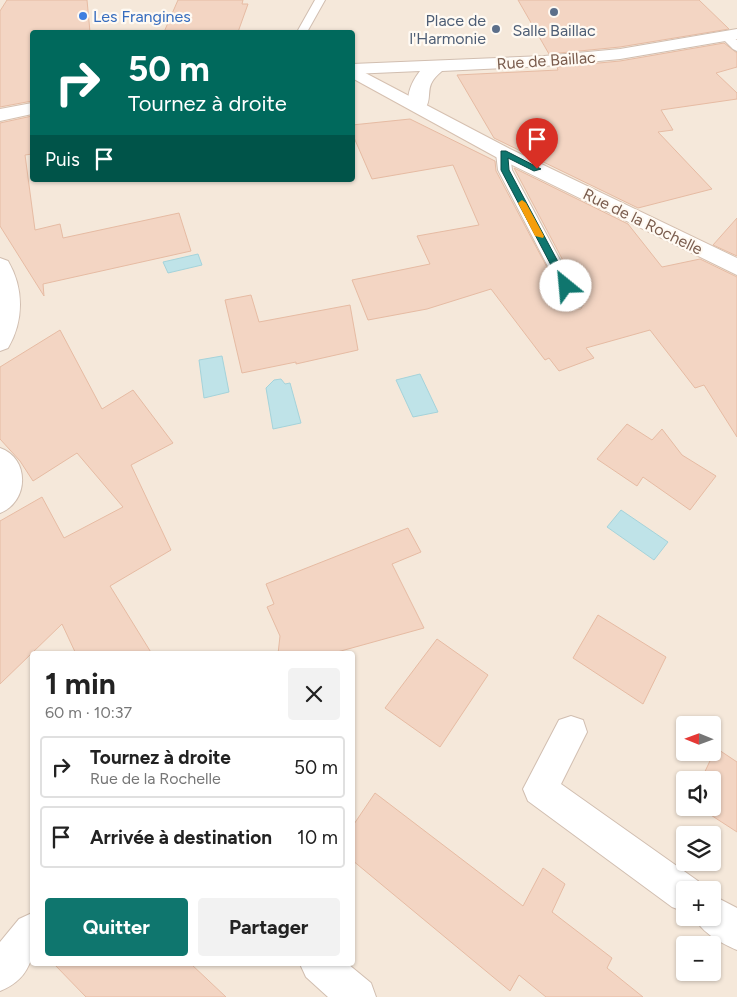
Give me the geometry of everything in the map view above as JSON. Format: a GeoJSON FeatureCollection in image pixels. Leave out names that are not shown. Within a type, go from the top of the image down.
{"type":"FeatureCollection","features":[{"type":"Feature","properties":{"kind":"street","name":"Rue de Baillac"},"geometry":{"type":"LineString","coordinates":[[355,70],[544,61],[620,54],[733,39]]}},
{"type":"Feature","properties":{"kind":"street"},"geometry":{"type":"LineString","coordinates":[[418,105],[418,86],[426,75],[437,66]]}},
{"type":"Feature","properties":{"kind":"street","name":"Rue de la Rochelle"},"geometry":{"type":"LineString","coordinates":[[355,72],[503,153],[737,267]]}},
{"type":"Feature","properties":{"kind":"street"},"geometry":{"type":"LineString","coordinates":[[0,115],[30,109]]}},
{"type":"Feature","properties":{"kind":"street"},"geometry":{"type":"LineString","coordinates":[[0,266],[9,301],[7,324],[0,342]]}},
{"type":"Feature","properties":{"kind":"street"},"geometry":{"type":"LineString","coordinates":[[0,459],[8,469],[8,491],[0,501]]}},
{"type":"Feature","properties":{"kind":"street"},"geometry":{"type":"LineString","coordinates":[[571,732],[540,789],[676,887]]}},
{"type":"Feature","properties":{"kind":"street"},"geometry":{"type":"LineString","coordinates":[[721,919],[737,931]]}},
{"type":"Feature","properties":{"kind":"street"},"geometry":{"type":"LineString","coordinates":[[0,972],[30,934]]}},
{"type":"Feature","properties":{"kind":"street"},"geometry":{"type":"LineString","coordinates":[[321,966],[357,997]]}},
{"type":"Feature","properties":{"kind":"lane"},"geometry":{"type":"LineString","coordinates":[[303,30],[320,0]]}},
{"type":"Feature","properties":{"kind":"lane"},"geometry":{"type":"LineString","coordinates":[[503,153],[505,170],[575,303]]}},
{"type":"Feature","properties":{"kind":"shaded area"},"geometry":{"type":"Polygon","coordinates":[[[0,0],[737,0],[737,997],[0,997],[0,0]]]}},
{"type":"Feature","properties":{"kind":"water"},"geometry":{"type":"Polygon","coordinates":[[[198,254],[202,265],[168,273],[163,262],[198,254]]]}},
{"type":"Feature","properties":{"kind":"water"},"geometry":{"type":"Polygon","coordinates":[[[222,356],[229,392],[204,398],[199,360],[222,356]]]}},
{"type":"Feature","properties":{"kind":"water"},"geometry":{"type":"Polygon","coordinates":[[[420,374],[438,412],[413,417],[396,380],[420,374]]]}},
{"type":"Feature","properties":{"kind":"water"},"geometry":{"type":"Polygon","coordinates":[[[281,379],[285,384],[290,383],[301,423],[273,429],[266,388],[274,380],[281,379]]]}},
{"type":"Feature","properties":{"kind":"water"},"geometry":{"type":"Polygon","coordinates":[[[621,510],[668,542],[654,560],[607,527],[621,510]]]}},
{"type":"Feature","properties":{"kind":"building"},"geometry":{"type":"Polygon","coordinates":[[[7,0],[87,0],[90,30],[30,30],[30,101],[0,107],[0,11],[7,0]]]}},
{"type":"Feature","properties":{"kind":"building"},"geometry":{"type":"Polygon","coordinates":[[[178,0],[243,0],[242,4],[248,4],[239,30],[165,30],[178,0]]]}},
{"type":"Feature","properties":{"kind":"building"},"geometry":{"type":"Polygon","coordinates":[[[518,0],[699,0],[729,29],[620,47],[549,54],[518,0]]]}},
{"type":"Feature","properties":{"kind":"building"},"geometry":{"type":"Polygon","coordinates":[[[724,43],[737,53],[737,67],[716,73],[737,93],[737,99],[661,110],[673,130],[658,132],[712,189],[638,208],[494,138],[457,75],[558,70],[557,67],[620,61],[724,43]]]}},
{"type":"Feature","properties":{"kind":"building"},"geometry":{"type":"Polygon","coordinates":[[[30,116],[30,154],[25,155],[35,230],[60,224],[63,238],[179,213],[191,251],[43,284],[44,296],[0,226],[0,123],[30,116]]]}},
{"type":"Feature","properties":{"kind":"building"},"geometry":{"type":"Polygon","coordinates":[[[410,119],[495,161],[496,171],[569,309],[581,309],[585,302],[514,168],[628,224],[662,267],[700,259],[737,277],[737,437],[704,385],[695,388],[650,330],[586,348],[594,358],[559,371],[549,358],[545,360],[491,289],[427,309],[368,320],[352,280],[430,264],[417,236],[479,225],[453,165],[372,179],[355,140],[355,125],[410,119]]]}},
{"type":"Feature","properties":{"kind":"building"},"geometry":{"type":"Polygon","coordinates":[[[737,218],[737,256],[713,245],[737,218]]]}},
{"type":"Feature","properties":{"kind":"building"},"geometry":{"type":"Polygon","coordinates":[[[251,295],[259,322],[350,305],[358,350],[296,364],[296,362],[242,373],[225,300],[251,295]]]}},
{"type":"Feature","properties":{"kind":"building"},"geometry":{"type":"Polygon","coordinates":[[[60,330],[102,409],[133,390],[173,443],[131,465],[171,550],[110,586],[150,651],[75,651],[62,624],[34,651],[30,651],[30,655],[0,684],[0,521],[42,497],[64,538],[123,507],[77,453],[33,481],[20,461],[0,439],[0,367],[60,330]]]}},
{"type":"Feature","properties":{"kind":"building"},"geometry":{"type":"Polygon","coordinates":[[[627,424],[652,440],[662,429],[682,455],[716,476],[690,510],[643,477],[637,486],[597,459],[627,424]]]}},
{"type":"Feature","properties":{"kind":"building"},"geometry":{"type":"Polygon","coordinates":[[[408,528],[421,552],[392,564],[424,628],[341,651],[278,651],[280,636],[267,607],[274,604],[266,584],[408,528]]]}},
{"type":"Feature","properties":{"kind":"building"},"geometry":{"type":"Polygon","coordinates":[[[598,615],[666,657],[643,704],[573,658],[598,615]]]}},
{"type":"Feature","properties":{"kind":"building"},"geometry":{"type":"Polygon","coordinates":[[[437,639],[488,675],[440,747],[385,708],[437,639]]]}},
{"type":"Feature","properties":{"kind":"building"},"geometry":{"type":"Polygon","coordinates":[[[721,751],[737,762],[737,832],[712,816],[721,816],[721,771],[705,771],[710,761],[721,761],[721,751]]]}},
{"type":"Feature","properties":{"kind":"building"},"geometry":{"type":"Polygon","coordinates":[[[375,793],[523,906],[543,868],[565,884],[552,912],[612,958],[607,968],[643,997],[546,997],[519,975],[510,991],[355,862],[355,823],[375,793]]]}},
{"type":"Feature","properties":{"kind":"building"},"geometry":{"type":"Polygon","coordinates":[[[56,966],[193,966],[226,997],[86,997],[56,966]]]}},
{"type":"Feature","properties":{"kind":"slow traffic"},"geometry":{"type":"LineString","coordinates":[[522,203],[540,236]]}},
{"type":"Feature","properties":{"kind":"place","name":"Salle Baillac"},"geometry":{"type":"Point","coordinates":[554,12]}},
{"type":"Feature","properties":{"kind":"place","name":"Les Frangines"},"geometry":{"type":"Point","coordinates":[83,16]}},
{"type":"Feature","properties":{"kind":"place","name":"Place de l'Harmonie"},"geometry":{"type":"Point","coordinates":[496,29]}},
{"type":"Feature","properties":{"kind":"route"},"geometry":{"type":"LineString","coordinates":[[537,169],[503,153],[505,170],[566,286]]}}]}
